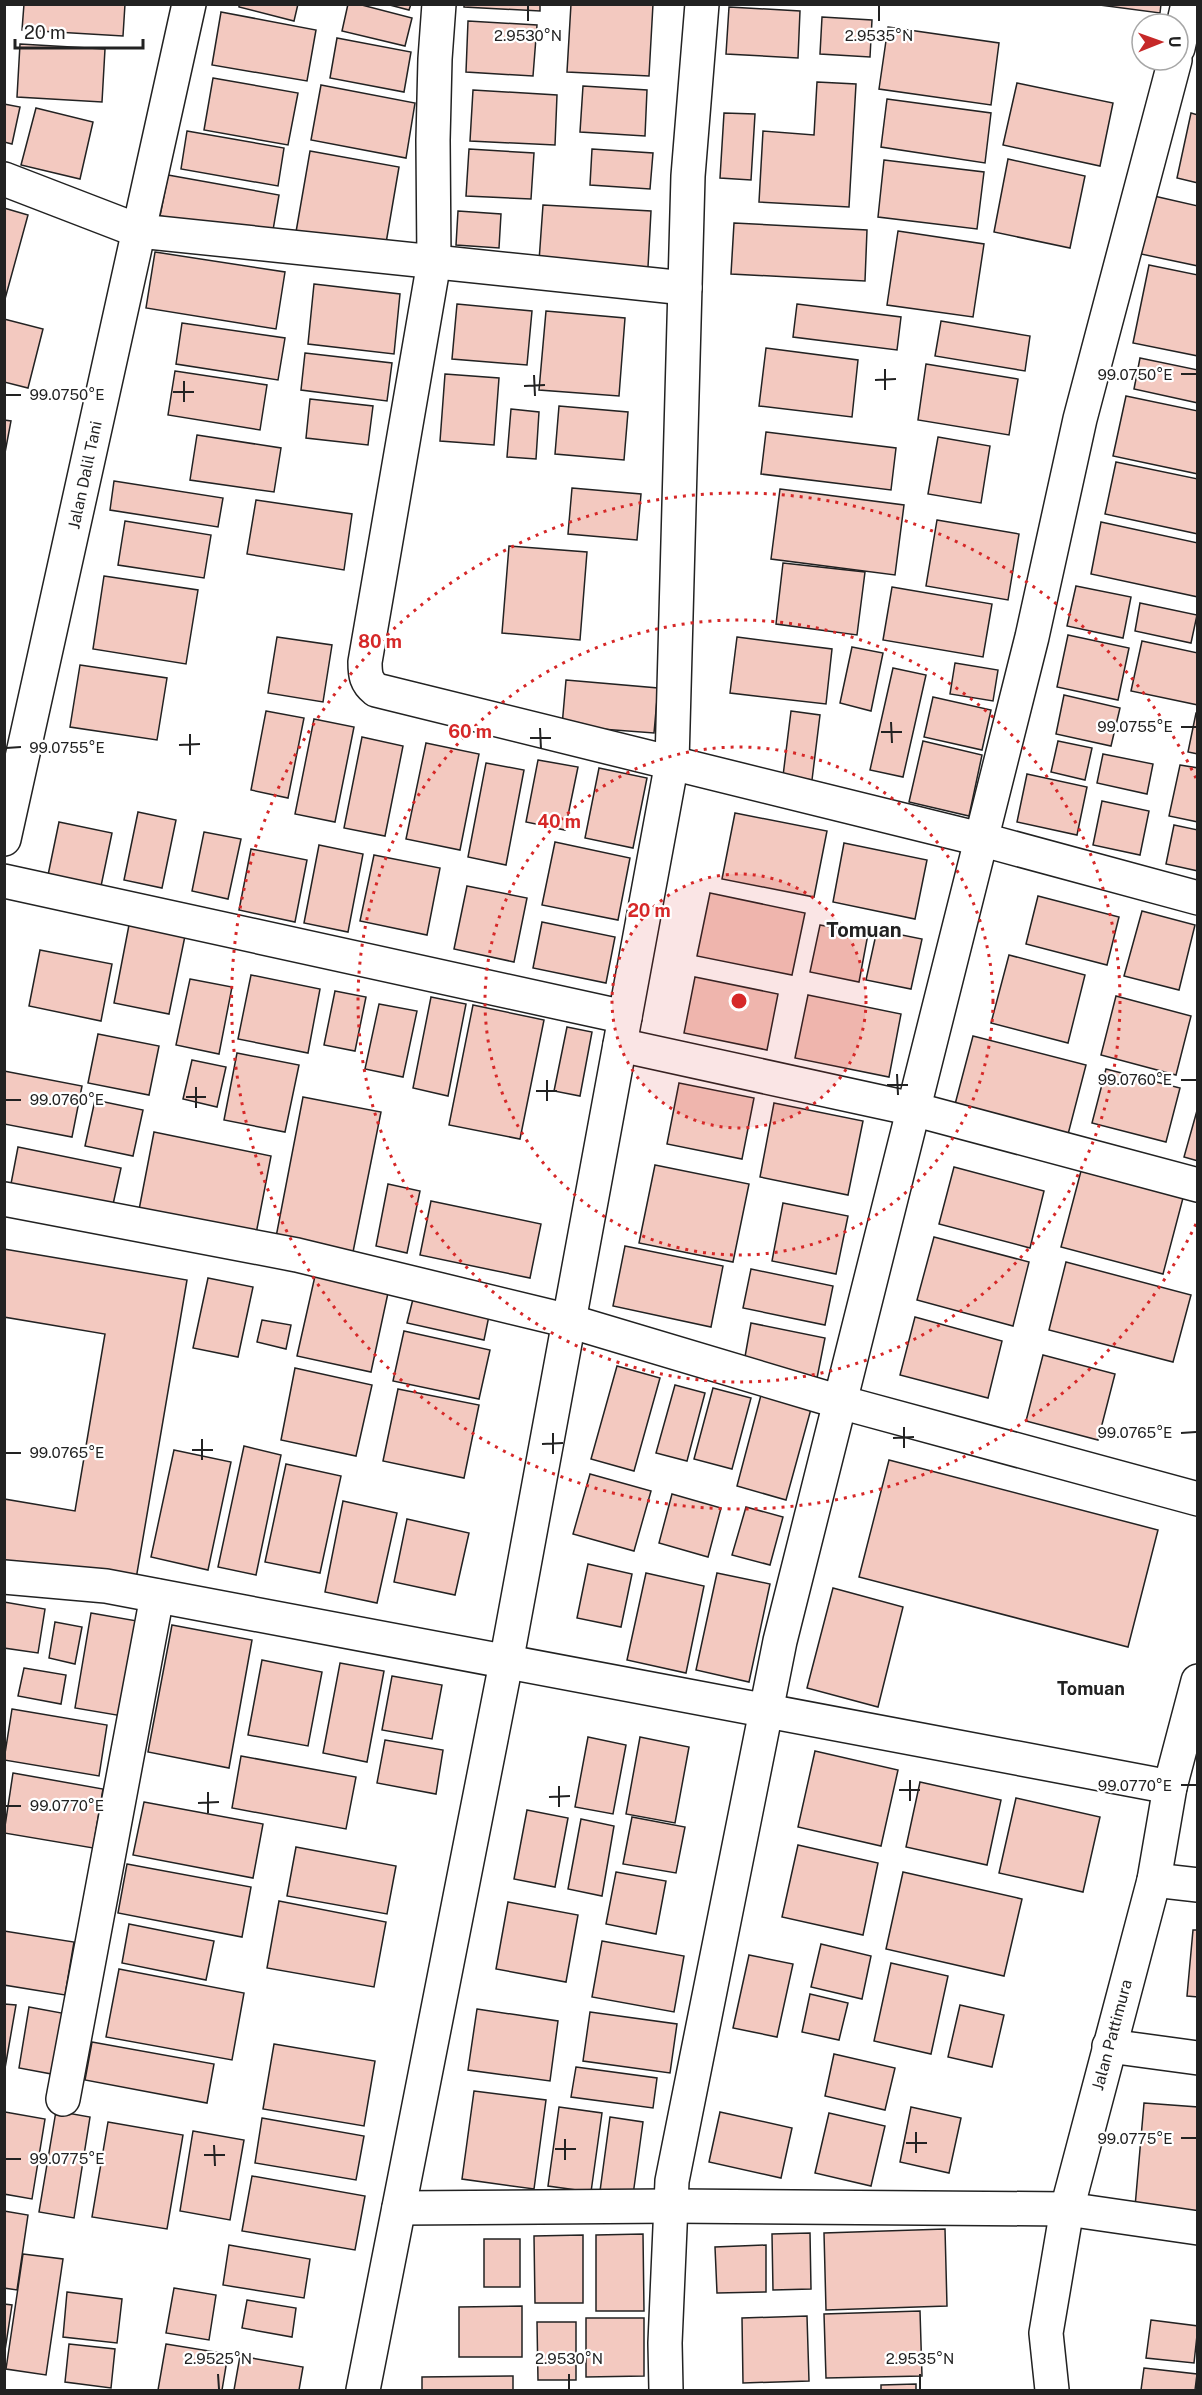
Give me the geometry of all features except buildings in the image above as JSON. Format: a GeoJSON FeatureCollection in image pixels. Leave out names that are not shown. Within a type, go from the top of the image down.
{"type":"FeatureCollection","features":[{"type":"Feature","properties":{"kind":"street","name":"Jalan Dalil Tani"},"geometry":{"type":"LineString","coordinates":[[4,839],[10,784],[139,231],[189,4]]}},
{"type":"Feature","properties":{"kind":"street"},"geometry":{"type":"LineString","coordinates":[[439,4],[433,140],[434,262],[364,662],[368,684],[376,690],[980,839],[1197,898]]}},
{"type":"Feature","properties":{"kind":"street"},"geometry":{"type":"LineString","coordinates":[[363,2391],[506,1663],[672,762],[688,176],[702,4]]}},
{"type":"Feature","properties":{"kind":"street"},"geometry":{"type":"LineString","coordinates":[[666,2391],[672,2181],[780,1641],[1032,637],[1080,419],[1172,72]]}},
{"type":"Feature","properties":{"kind":"street"},"geometry":{"type":"LineString","coordinates":[[4,179],[139,231],[685,288]]}},
{"type":"Feature","properties":{"kind":"street"},"geometry":{"type":"LineString","coordinates":[[4,881],[622,1031],[1197,1185]]}},
{"type":"Feature","properties":{"kind":"street"},"geometry":{"type":"LineString","coordinates":[[4,1199],[297,1255],[569,1321],[840,1402],[1197,1499]]}},
{"type":"Feature","properties":{"kind":"street"},"geometry":{"type":"LineString","coordinates":[[4,1576],[106,1586],[506,1663],[767,1709],[1170,1787]]}},
{"type":"Feature","properties":{"kind":"street"},"geometry":{"type":"LineString","coordinates":[[63,2098],[157,1596]]}},
{"type":"Feature","properties":{"kind":"street","name":"Jalan Pattimura"},"geometry":{"type":"LineString","coordinates":[[1052,2391],[1046,2332],[1067,2209],[1154,1880],[1170,1787],[1197,1681]]}},
{"type":"Feature","properties":{"kind":"street"},"geometry":{"type":"LineString","coordinates":[[1154,1880],[1197,1885]]}},
{"type":"Feature","properties":{"kind":"street"},"geometry":{"type":"LineString","coordinates":[[1109,2046],[1197,2058]]}},
{"type":"Feature","properties":{"kind":"street"},"geometry":{"type":"LineString","coordinates":[[399,2208],[672,2206],[1067,2209],[1197,2228]]}},
{"type":"Feature","properties":{"kind":"district","name":"Tomuan"},"geometry":{"type":"Point","coordinates":[864,930]}},
{"type":"Feature","properties":{"kind":"district","name":"Tomuan"},"geometry":{"type":"Point","coordinates":[1091,1688]}}]}
